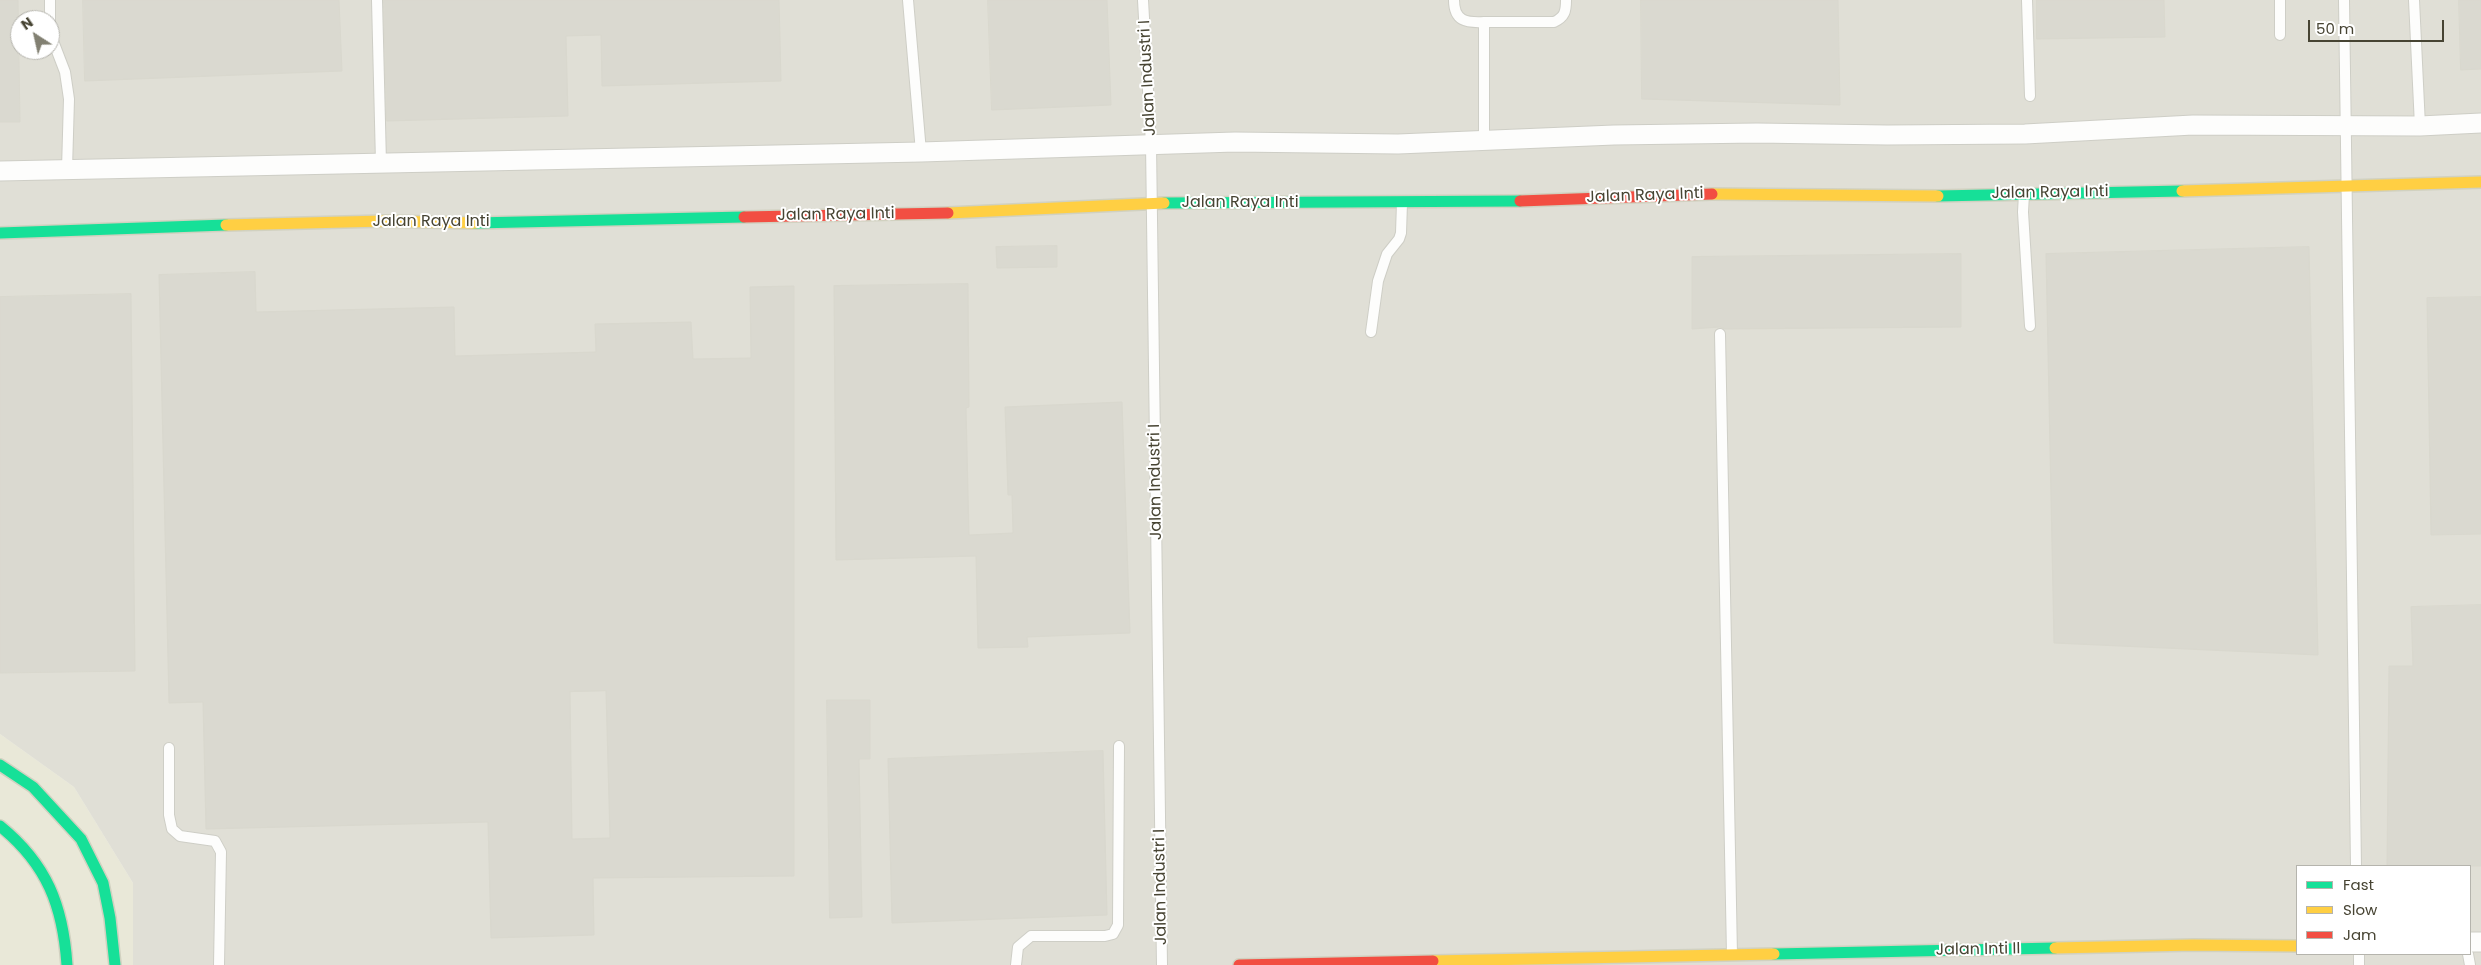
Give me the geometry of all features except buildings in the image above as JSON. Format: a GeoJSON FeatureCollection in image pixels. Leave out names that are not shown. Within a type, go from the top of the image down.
{"type":"FeatureCollection","features":[{"type":"Feature","properties":{"kind":"street"},"geometry":{"type":"LineString","coordinates":[[0,171],[922,152],[1151,144],[1484,142],[1624,135],[1757,133],[1887,136],[2025,134],[2193,125],[2420,126],[2481,123]]}},
{"type":"Feature","properties":{"kind":"street","name":"Jalan Raya Inti"},"geometry":{"type":"LineString","coordinates":[[0,233],[298,223],[513,223],[973,212],[1152,204],[1535,201],[1694,194],[1912,196],[2024,192],[2346,187],[2481,182]]}},
{"type":"Feature","properties":{"kind":"street"},"geometry":{"type":"LineString","coordinates":[[0,765],[33,787],[81,839],[103,883],[110,918],[115,965]]}},
{"type":"Feature","properties":{"kind":"street"},"geometry":{"type":"LineString","coordinates":[[0,826],[26,847],[42,870],[57,902],[67,965]]}},
{"type":"Feature","properties":{"kind":"street","name":"Jalan Inti II"},"geometry":{"type":"LineString","coordinates":[[1239,965],[2193,945],[2296,946]]}},
{"type":"Feature","properties":{"kind":"lane"},"geometry":{"type":"LineString","coordinates":[[50,0],[50,33],[65,72],[69,99],[67,169]]}},
{"type":"Feature","properties":{"kind":"lane"},"geometry":{"type":"LineString","coordinates":[[377,0],[381,163]]}},
{"type":"Feature","properties":{"kind":"lane"},"geometry":{"type":"LineString","coordinates":[[908,0],[922,152]]}},
{"type":"Feature","properties":{"kind":"lane","name":"Jalan Industri I"},"geometry":{"type":"LineString","coordinates":[[1143,0],[1151,144],[1162,965]]}},
{"type":"Feature","properties":{"kind":"lane"},"geometry":{"type":"LineString","coordinates":[[1454,0],[1454,10],[1459,19],[1468,23],[1554,22],[1561,19],[1566,11],[1566,0]]}},
{"type":"Feature","properties":{"kind":"lane"},"geometry":{"type":"LineString","coordinates":[[2027,0],[2030,96]]}},
{"type":"Feature","properties":{"kind":"lane"},"geometry":{"type":"LineString","coordinates":[[2280,0],[2280,35]]}},
{"type":"Feature","properties":{"kind":"lane"},"geometry":{"type":"LineString","coordinates":[[2344,0],[2356,865]]}},
{"type":"Feature","properties":{"kind":"lane"},"geometry":{"type":"LineString","coordinates":[[2414,0],[2420,126]]}},
{"type":"Feature","properties":{"kind":"lane"},"geometry":{"type":"LineString","coordinates":[[1484,22],[1484,142]]}},
{"type":"Feature","properties":{"kind":"lane"},"geometry":{"type":"LineString","coordinates":[[2024,192],[2023,212],[2030,326]]}},
{"type":"Feature","properties":{"kind":"lane"},"geometry":{"type":"LineString","coordinates":[[1371,332],[1378,281],[1387,254],[1399,239],[1402,203]]}},
{"type":"Feature","properties":{"kind":"lane"},"geometry":{"type":"LineString","coordinates":[[1720,334],[1732,956]]}},
{"type":"Feature","properties":{"kind":"lane"},"geometry":{"type":"LineString","coordinates":[[1016,965],[1018,947],[1031,936],[1105,936],[1114,934],[1118,924],[1119,746]]}},
{"type":"Feature","properties":{"kind":"lane"},"geometry":{"type":"LineString","coordinates":[[169,748],[169,815],[172,829],[180,836],[215,841],[221,852],[219,965]]}},
{"type":"Feature","properties":{"kind":"shaded area"},"geometry":{"type":"Polygon","coordinates":[[[0,0],[2481,0],[2481,965],[133,965],[133,883],[74,787],[0,734],[0,0]]]}},
{"type":"Feature","properties":{"kind":"shaded area"},"geometry":{"type":"Polygon","coordinates":[[[0,734],[74,787],[133,883],[133,965],[0,965],[0,734]]]}},
{"type":"Feature","properties":{"kind":"traffic: fast"},"geometry":{"type":"LineString","coordinates":[[1938,196],[2182,191]]}},
{"type":"Feature","properties":{"kind":"traffic: fast"},"geometry":{"type":"LineString","coordinates":[[1164,203],[1520,201]]}},
{"type":"Feature","properties":{"kind":"traffic: fast"},"geometry":{"type":"LineString","coordinates":[[475,223],[744,217]]}},
{"type":"Feature","properties":{"kind":"traffic: fast"},"geometry":{"type":"LineString","coordinates":[[0,233],[226,225]]}},
{"type":"Feature","properties":{"kind":"traffic: fast"},"geometry":{"type":"LineString","coordinates":[[0,765],[33,787],[81,839],[103,883],[110,918],[115,965]]}},
{"type":"Feature","properties":{"kind":"traffic: fast"},"geometry":{"type":"LineString","coordinates":[[0,826],[30,855],[50,888],[61,924],[67,965]]}},
{"type":"Feature","properties":{"kind":"traffic: fast"},"geometry":{"type":"LineString","coordinates":[[1774,954],[2055,948]]}},
{"type":"Feature","properties":{"kind":"traffic: slow"},"geometry":{"type":"LineString","coordinates":[[2182,191],[2481,182]]}},
{"type":"Feature","properties":{"kind":"traffic: slow"},"geometry":{"type":"LineString","coordinates":[[1712,194],[1938,196]]}},
{"type":"Feature","properties":{"kind":"traffic: slow"},"geometry":{"type":"LineString","coordinates":[[948,213],[1164,203]]}},
{"type":"Feature","properties":{"kind":"traffic: slow"},"geometry":{"type":"LineString","coordinates":[[226,225],[384,221],[475,223]]}},
{"type":"Feature","properties":{"kind":"traffic: slow"},"geometry":{"type":"LineString","coordinates":[[2055,948],[2193,945],[2296,946]]}},
{"type":"Feature","properties":{"kind":"traffic: slow"},"geometry":{"type":"LineString","coordinates":[[1433,961],[1774,954]]}},
{"type":"Feature","properties":{"kind":"traffic: jam"},"geometry":{"type":"LineString","coordinates":[[1520,201],[1712,194]]}},
{"type":"Feature","properties":{"kind":"traffic: jam"},"geometry":{"type":"LineString","coordinates":[[744,217],[948,213]]}},
{"type":"Feature","properties":{"kind":"traffic: jam"},"geometry":{"type":"LineString","coordinates":[[1239,965],[1433,961]]}}]}
